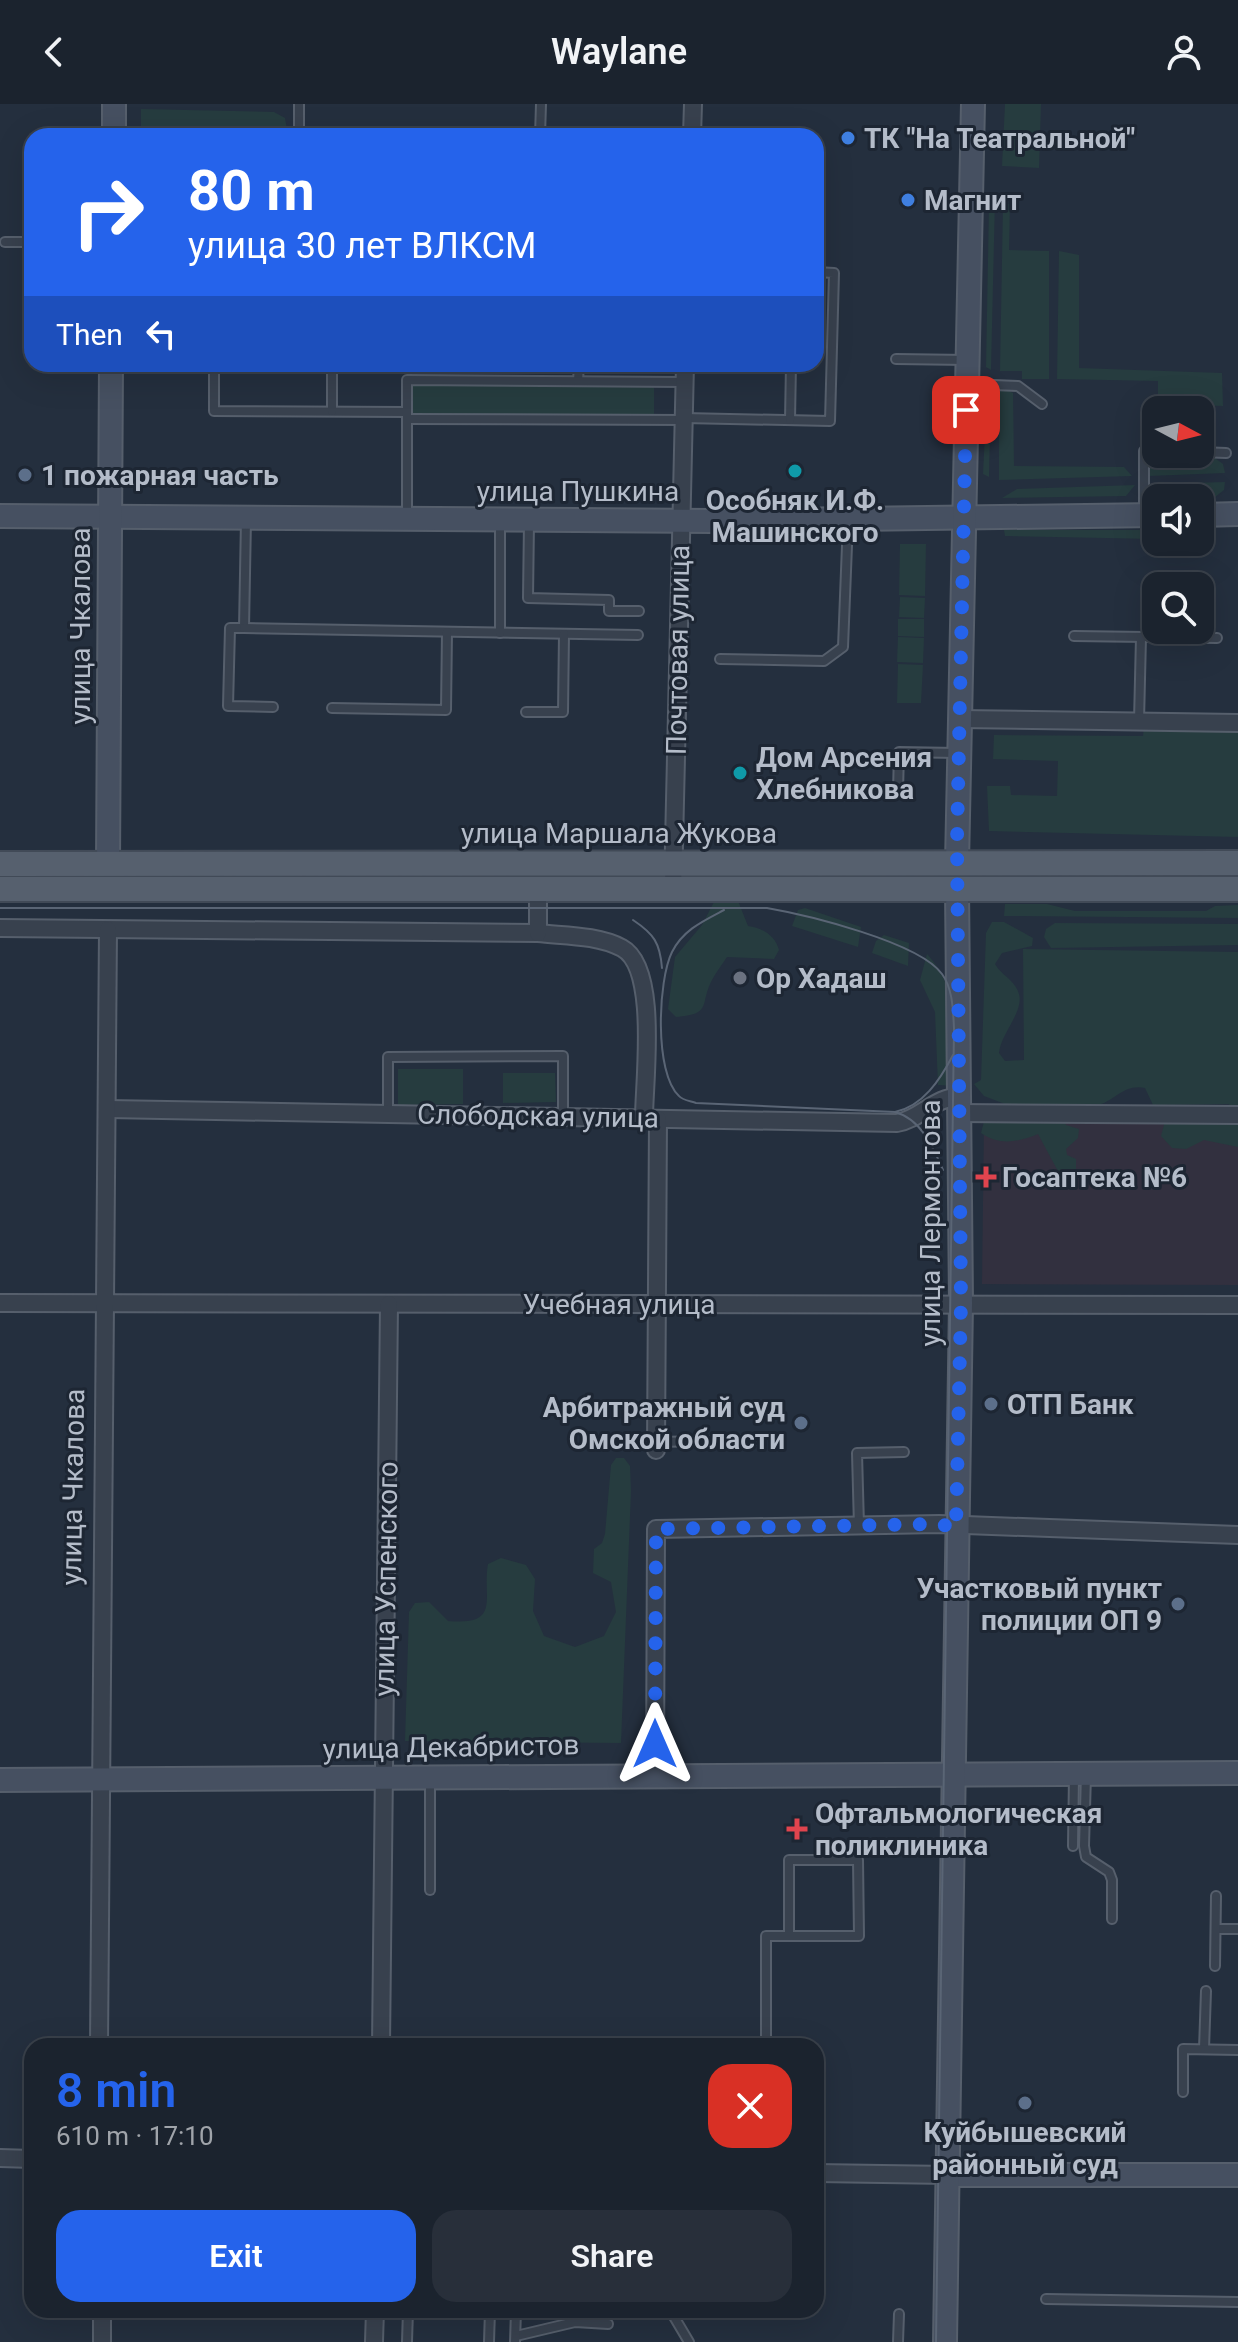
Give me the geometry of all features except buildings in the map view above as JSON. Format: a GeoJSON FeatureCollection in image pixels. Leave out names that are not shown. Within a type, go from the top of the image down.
{"type":"FeatureCollection","features":[{"type":"Feature","properties":{"kind":"main road","name":"улица Чкалова"},"geometry":{"type":"LineString","coordinates":[[108,863],[108,889]]}},
{"type":"Feature","properties":{"kind":"main road","name":"улица Лермонтова"},"geometry":{"type":"LineString","coordinates":[[957,863],[957,889]]}},
{"type":"Feature","properties":{"kind":"main road","name":"улица Маршала Жукова"},"geometry":{"type":"LineString","coordinates":[[0,864],[1238,863]]}},
{"type":"Feature","properties":{"kind":"main road","name":"улица Маршала Жукова"},"geometry":{"type":"LineString","coordinates":[[0,889],[1238,889]]}},
{"type":"Feature","properties":{"kind":"street"},"geometry":{"type":"LineString","coordinates":[[114,104],[114,128]]}},
{"type":"Feature","properties":{"kind":"street"},"geometry":{"type":"LineString","coordinates":[[692,128],[693,104]]}},
{"type":"Feature","properties":{"kind":"street","name":"улица Лермонтова"},"geometry":{"type":"LineString","coordinates":[[957,863],[973,104]]}},
{"type":"Feature","properties":{"kind":"street","name":"улица Чкалова"},"geometry":{"type":"LineString","coordinates":[[108,863],[111,372]]}},
{"type":"Feature","properties":{"kind":"street","name":"Почтовая улица"},"geometry":{"type":"LineString","coordinates":[[673,888],[685,372]]}},
{"type":"Feature","properties":{"kind":"street"},"geometry":{"type":"LineString","coordinates":[[1214,515],[1238,514]]}},
{"type":"Feature","properties":{"kind":"street","name":"улица Пушкина"},"geometry":{"type":"LineString","coordinates":[[0,516],[681,521],[1142,516]]}},
{"type":"Feature","properties":{"kind":"street"},"geometry":{"type":"LineString","coordinates":[[959,719],[1238,723]]}},
{"type":"Feature","properties":{"kind":"street"},"geometry":{"type":"LineString","coordinates":[[538,889],[538,933]]}},
{"type":"Feature","properties":{"kind":"street","name":"улица Лермонтова"},"geometry":{"type":"LineString","coordinates":[[945,2342],[961,1303],[957,889]]}},
{"type":"Feature","properties":{"kind":"street"},"geometry":{"type":"LineString","coordinates":[[0,928],[382,934],[538,933],[600,942],[623,949],[638,964],[646,994],[656,1304],[656,1446]]}},
{"type":"Feature","properties":{"kind":"street","name":"улица Чкалова"},"geometry":{"type":"LineString","coordinates":[[99,2038],[108,930]]}},
{"type":"Feature","properties":{"kind":"street","name":"Слободская улица"},"geometry":{"type":"LineString","coordinates":[[108,1109],[897,1123],[912,1121],[944,1098],[960,1105],[1238,1115]]}},
{"type":"Feature","properties":{"kind":"street","name":"Учебная улица"},"geometry":{"type":"LineString","coordinates":[[0,1303],[1238,1305]]}},
{"type":"Feature","properties":{"kind":"street","name":"улица Успенского"},"geometry":{"type":"LineString","coordinates":[[381,2038],[389,1304]]}},
{"type":"Feature","properties":{"kind":"street"},"geometry":{"type":"LineString","coordinates":[[655,1775],[656,1529],[939,1524],[956,1528],[1238,1535]]}},
{"type":"Feature","properties":{"kind":"street","name":"улица Декабристов"},"geometry":{"type":"LineString","coordinates":[[0,1780],[1238,1773]]}},
{"type":"Feature","properties":{"kind":"street"},"geometry":{"type":"LineString","coordinates":[[0,2158],[24,2159]]}},
{"type":"Feature","properties":{"kind":"street"},"geometry":{"type":"LineString","coordinates":[[824,2173],[1238,2175]]}},
{"type":"Feature","properties":{"kind":"street"},"geometry":{"type":"LineString","coordinates":[[102,2318],[102,2342]]}},
{"type":"Feature","properties":{"kind":"street"},"geometry":{"type":"LineString","coordinates":[[374,2342],[375,2318]]}},
{"type":"Feature","properties":{"kind":"lane"},"geometry":{"type":"LineString","coordinates":[[299,104],[299,128]]}},
{"type":"Feature","properties":{"kind":"lane"},"geometry":{"type":"LineString","coordinates":[[540,128],[541,104]]}},
{"type":"Feature","properties":{"kind":"lane"},"geometry":{"type":"LineString","coordinates":[[5,242],[24,242]]}},
{"type":"Feature","properties":{"kind":"lane"},"geometry":{"type":"LineString","coordinates":[[214,372],[214,411],[830,421],[834,273],[824,272]]}},
{"type":"Feature","properties":{"kind":"lane"},"geometry":{"type":"LineString","coordinates":[[896,359],[967,360]]}},
{"type":"Feature","properties":{"kind":"lane"},"geometry":{"type":"LineString","coordinates":[[332,372],[332,411]]}},
{"type":"Feature","properties":{"kind":"lane"},"geometry":{"type":"LineString","coordinates":[[578,381],[579,372]]}},
{"type":"Feature","properties":{"kind":"lane"},"geometry":{"type":"LineString","coordinates":[[790,420],[791,372]]}},
{"type":"Feature","properties":{"kind":"lane"},"geometry":{"type":"LineString","coordinates":[[407,520],[407,380],[685,382]]}},
{"type":"Feature","properties":{"kind":"lane"},"geometry":{"type":"LineString","coordinates":[[967,384],[1018,386],[1042,404]]}},
{"type":"Feature","properties":{"kind":"lane"},"geometry":{"type":"LineString","coordinates":[[1214,453],[1226,453]]}},
{"type":"Feature","properties":{"kind":"lane"},"geometry":{"type":"LineString","coordinates":[[244,628],[246,519]]}},
{"type":"Feature","properties":{"kind":"lane"},"geometry":{"type":"LineString","coordinates":[[500,520],[500,633]]}},
{"type":"Feature","properties":{"kind":"lane"},"geometry":{"type":"LineString","coordinates":[[529,520],[528,598],[609,600],[609,611],[639,611]]}},
{"type":"Feature","properties":{"kind":"lane"},"geometry":{"type":"LineString","coordinates":[[720,659],[824,661],[843,647],[848,520]]}},
{"type":"Feature","properties":{"kind":"lane"},"geometry":{"type":"LineString","coordinates":[[273,707],[228,706],[230,628],[638,635]]}},
{"type":"Feature","properties":{"kind":"lane"},"geometry":{"type":"LineString","coordinates":[[332,708],[446,710],[447,632]]}},
{"type":"Feature","properties":{"kind":"lane"},"geometry":{"type":"LineString","coordinates":[[526,712],[563,712],[564,634]]}},
{"type":"Feature","properties":{"kind":"lane"},"geometry":{"type":"LineString","coordinates":[[1074,636],[1217,638]]}},
{"type":"Feature","properties":{"kind":"lane"},"geometry":{"type":"LineString","coordinates":[[1139,722],[1141,637]]}},
{"type":"Feature","properties":{"kind":"lane"},"geometry":{"type":"LineString","coordinates":[[801,790],[898,792],[899,752],[958,753]]}},
{"type":"Feature","properties":{"kind":"lane"},"geometry":{"type":"LineString","coordinates":[[388,1112],[388,1057],[563,1056],[563,1116]]}},
{"type":"Feature","properties":{"kind":"lane"},"geometry":{"type":"LineString","coordinates":[[656,1446],[757,1440]]}},
{"type":"Feature","properties":{"kind":"lane"},"geometry":{"type":"LineString","coordinates":[[859,1526],[857,1453],[904,1452]]}},
{"type":"Feature","properties":{"kind":"lane"},"geometry":{"type":"LineString","coordinates":[[1073,1846],[1080,1773]]}},
{"type":"Feature","properties":{"kind":"lane"},"geometry":{"type":"LineString","coordinates":[[1080,1773],[1086,1857],[1109,1872],[1112,1880],[1112,1919]]}},
{"type":"Feature","properties":{"kind":"lane"},"geometry":{"type":"LineString","coordinates":[[430,1777],[430,1890]]}},
{"type":"Feature","properties":{"kind":"lane"},"geometry":{"type":"LineString","coordinates":[[766,2038],[766,1936],[789,1936],[859,1936],[858,1860],[789,1860],[789,1936]]}},
{"type":"Feature","properties":{"kind":"lane"},"geometry":{"type":"LineString","coordinates":[[1215,1966],[1216,1896]]}},
{"type":"Feature","properties":{"kind":"lane"},"geometry":{"type":"LineString","coordinates":[[1216,1929],[1238,1929]]}},
{"type":"Feature","properties":{"kind":"lane"},"geometry":{"type":"LineString","coordinates":[[1204,2049],[1206,1991]]}},
{"type":"Feature","properties":{"kind":"lane"},"geometry":{"type":"LineString","coordinates":[[1183,2092],[1183,2049],[1238,2050]]}},
{"type":"Feature","properties":{"kind":"lane"},"geometry":{"type":"LineString","coordinates":[[1046,2299],[1238,2302]]}},
{"type":"Feature","properties":{"kind":"lane"},"geometry":{"type":"LineString","coordinates":[[898,2342],[899,2314]]}},
{"type":"Feature","properties":{"kind":"lane"},"geometry":{"type":"LineString","coordinates":[[407,2342],[408,2318]]}},
{"type":"Feature","properties":{"kind":"lane"},"geometry":{"type":"LineString","coordinates":[[489,2342],[490,2318]]}},
{"type":"Feature","properties":{"kind":"lane"},"geometry":{"type":"LineString","coordinates":[[516,2318],[516,2339],[575,2322],[608,2324]]}},
{"type":"Feature","properties":{"kind":"lane"},"geometry":{"type":"LineString","coordinates":[[675,2318],[689,2342]]}},
{"type":"Feature","properties":{"kind":"shaded area"},"geometry":{"type":"Polygon","coordinates":[[[984,1122],[1238,1125],[1238,1285],[982,1284],[984,1122]]]}},
{"type":"Feature","properties":{"kind":"green space"},"geometry":{"type":"Polygon","coordinates":[[[1005,104],[1041,104],[1039,168],[1002,166],[1005,104]]]}},
{"type":"Feature","properties":{"kind":"green space"},"geometry":{"type":"Polygon","coordinates":[[[141,109],[274,112],[285,118],[287,128],[141,128],[141,109]]]}},
{"type":"Feature","properties":{"kind":"green space"},"geometry":{"type":"Polygon","coordinates":[[[995,199],[991,370],[986,367],[989,205],[995,199]]]}},
{"type":"Feature","properties":{"kind":"green space"},"geometry":{"type":"Polygon","coordinates":[[[1003,204],[1010,204],[1009,250],[1049,251],[1049,379],[1022,379],[1022,371],[1000,371],[1003,204]]]}},
{"type":"Feature","properties":{"kind":"green space"},"geometry":{"type":"Polygon","coordinates":[[[1059,251],[1079,255],[1079,368],[1222,373],[1223,406],[1214,406],[1214,396],[1158,396],[1158,381],[1057,379],[1059,251]]]}},
{"type":"Feature","properties":{"kind":"green space"},"geometry":{"type":"Polygon","coordinates":[[[412,384],[654,386],[654,416],[412,414],[412,384]]]}},
{"type":"Feature","properties":{"kind":"green space"},"geometry":{"type":"Polygon","coordinates":[[[999,386],[1013,393],[1014,466],[1124,467],[1132,476],[999,480],[999,386]]]}},
{"type":"Feature","properties":{"kind":"green space"},"geometry":{"type":"Polygon","coordinates":[[[991,388],[989,477],[983,474],[987,391],[991,388]]]}},
{"type":"Feature","properties":{"kind":"green space"},"geometry":{"type":"Polygon","coordinates":[[[1214,457],[1223,464],[1225,473],[1148,476],[1149,468],[1214,468],[1214,457]]]}},
{"type":"Feature","properties":{"kind":"green space"},"geometry":{"type":"Polygon","coordinates":[[[1225,482],[1224,490],[1215,497],[1214,484],[1149,484],[1225,482]]]}},
{"type":"Feature","properties":{"kind":"green space"},"geometry":{"type":"Polygon","coordinates":[[[1135,485],[1126,496],[1002,498],[1017,489],[1135,485]]]}},
{"type":"Feature","properties":{"kind":"green space"},"geometry":{"type":"Polygon","coordinates":[[[1004,530],[1142,530],[1142,539],[1005,536],[1004,530]]]}},
{"type":"Feature","properties":{"kind":"green space"},"geometry":{"type":"Polygon","coordinates":[[[900,544],[926,544],[925,596],[899,595],[900,544]]]}},
{"type":"Feature","properties":{"kind":"green space"},"geometry":{"type":"Polygon","coordinates":[[[900,597],[925,598],[924,618],[899,617],[900,597]]]}},
{"type":"Feature","properties":{"kind":"green space"},"geometry":{"type":"Polygon","coordinates":[[[898,619],[924,619],[924,637],[898,636],[898,619]]]}},
{"type":"Feature","properties":{"kind":"green space"},"geometry":{"type":"Polygon","coordinates":[[[898,637],[924,638],[923,663],[897,662],[898,637]]]}},
{"type":"Feature","properties":{"kind":"green space"},"geometry":{"type":"Polygon","coordinates":[[[898,664],[923,665],[921,703],[897,703],[898,664]]]}},
{"type":"Feature","properties":{"kind":"green space"},"geometry":{"type":"Polygon","coordinates":[[[1144,727],[1238,727],[1238,837],[989,831],[987,786],[1010,786],[1011,795],[1057,796],[1058,761],[993,759],[994,735],[1143,736],[1144,727]]]}},
{"type":"Feature","properties":{"kind":"green space"},"geometry":{"type":"Polygon","coordinates":[[[722,899],[738,901],[748,926],[767,933],[779,950],[774,959],[727,957],[712,980],[700,1011],[676,1017],[668,1009],[675,957],[702,925],[714,902],[722,899]]]}},
{"type":"Feature","properties":{"kind":"green space"},"geometry":{"type":"Polygon","coordinates":[[[1005,904],[1047,904],[1075,911],[1206,911],[1215,906],[1238,905],[1238,918],[1004,916],[1005,904]]]}},
{"type":"Feature","properties":{"kind":"green space"},"geometry":{"type":"Polygon","coordinates":[[[805,908],[861,927],[858,947],[792,926],[798,910],[805,908]]]}},
{"type":"Feature","properties":{"kind":"green space"},"geometry":{"type":"Polygon","coordinates":[[[992,922],[1004,922],[1033,938],[1032,946],[1002,953],[995,964],[1015,985],[1020,1001],[999,1053],[1005,1061],[1024,1060],[1023,949],[1238,952],[1238,1147],[1204,1140],[1186,1149],[1172,1148],[1161,1136],[1165,1121],[1231,1110],[1229,1104],[1153,1105],[1145,1088],[1138,1087],[1094,1106],[1030,1105],[1022,1117],[1063,1119],[1066,1125],[1079,1129],[1078,1138],[1066,1149],[1067,1155],[1076,1159],[1076,1171],[1071,1177],[1060,1175],[1038,1134],[1009,1141],[995,1140],[981,1133],[985,1118],[1006,1116],[1005,1104],[984,1096],[974,1084],[981,1080],[986,933],[992,922]]]}},
{"type":"Feature","properties":{"kind":"green space"},"geometry":{"type":"Polygon","coordinates":[[[1055,923],[1238,924],[1238,945],[1051,948],[1044,937],[1046,929],[1055,923]]]}},
{"type":"Feature","properties":{"kind":"green space"},"geometry":{"type":"Polygon","coordinates":[[[884,935],[909,943],[908,966],[872,953],[876,941],[884,935]]]}},
{"type":"Feature","properties":{"kind":"green space"},"geometry":{"type":"Polygon","coordinates":[[[927,954],[946,984],[951,1000],[956,1086],[938,1085],[935,1012],[920,980],[927,954]]]}},
{"type":"Feature","properties":{"kind":"green space"},"geometry":{"type":"Polygon","coordinates":[[[398,1069],[463,1069],[463,1104],[398,1105],[398,1069]]]}},
{"type":"Feature","properties":{"kind":"green space"},"geometry":{"type":"Polygon","coordinates":[[[503,1073],[555,1073],[556,1102],[503,1103],[503,1073]]]}},
{"type":"Feature","properties":{"kind":"green space"},"geometry":{"type":"Polygon","coordinates":[[[616,1458],[624,1458],[630,1466],[631,1491],[621,1743],[405,1741],[409,1612],[415,1603],[429,1602],[448,1621],[476,1619],[486,1607],[488,1564],[501,1558],[526,1565],[535,1579],[533,1611],[544,1636],[575,1647],[604,1636],[616,1612],[611,1582],[593,1573],[594,1549],[602,1543],[605,1534],[611,1465],[616,1458]]]}},
{"type":"Feature","properties":{"kind":"tram line"},"geometry":{"type":"LineString","coordinates":[[0,908],[767,908],[887,941],[930,962],[946,980],[953,1007],[954,1028],[936,2342]]}},
{"type":"Feature","properties":{"kind":"tram line"},"geometry":{"type":"LineString","coordinates":[[724,910],[694,927],[682,938],[667,965],[661,1004],[662,1048],[671,1084],[682,1098],[696,1103],[895,1112],[922,1098],[953,1055]]}},
{"type":"Feature","properties":{"kind":"tram line"},"geometry":{"type":"LineString","coordinates":[[633,920],[655,940],[662,968]]}},
{"type":"Feature","properties":{"kind":"tram line"},"geometry":{"type":"LineString","coordinates":[[895,1112],[919,1127],[943,1170]]}},
{"type":"Feature","properties":{"kind":"place","name":"ТК \"На Театральной\""},"geometry":{"type":"Point","coordinates":[848,138]}},
{"type":"Feature","properties":{"kind":"place","name":"Магнит"},"geometry":{"type":"Point","coordinates":[908,200]}},
{"type":"Feature","properties":{"kind":"place","name":"Особняк И.Ф. Машинского"},"geometry":{"type":"Point","coordinates":[795,471]}},
{"type":"Feature","properties":{"kind":"place","name":"1 пожарная часть"},"geometry":{"type":"Point","coordinates":[25,475]}},
{"type":"Feature","properties":{"kind":"place","name":"Дом Арсения Хлебникова"},"geometry":{"type":"Point","coordinates":[740,773]}},
{"type":"Feature","properties":{"kind":"place","name":"Ор Хадаш"},"geometry":{"type":"Point","coordinates":[740,978]}},
{"type":"Feature","properties":{"kind":"place","name":"Госаптека №6"},"geometry":{"type":"Point","coordinates":[986,1177]}},
{"type":"Feature","properties":{"kind":"place","name":"ОТП Банк"},"geometry":{"type":"Point","coordinates":[991,1404]}},
{"type":"Feature","properties":{"kind":"place","name":"Арбитражный суд Омской области"},"geometry":{"type":"Point","coordinates":[801,1423]}},
{"type":"Feature","properties":{"kind":"place","name":"Участковый пункт полиции ОП 9"},"geometry":{"type":"Point","coordinates":[1178,1604]}},
{"type":"Feature","properties":{"kind":"place","name":"Офтальмологическая поликлиника"},"geometry":{"type":"Point","coordinates":[797,1829]}},
{"type":"Feature","properties":{"kind":"place","name":"Куйбышевский районный суд"},"geometry":{"type":"Point","coordinates":[1025,2103]}},
{"type":"Feature","properties":{"kind":"route"},"geometry":{"type":"LineString","coordinates":[[655,1744],[656,1529],[939,1524],[956,1528],[961,1303],[957,841],[966,410]]}}]}
